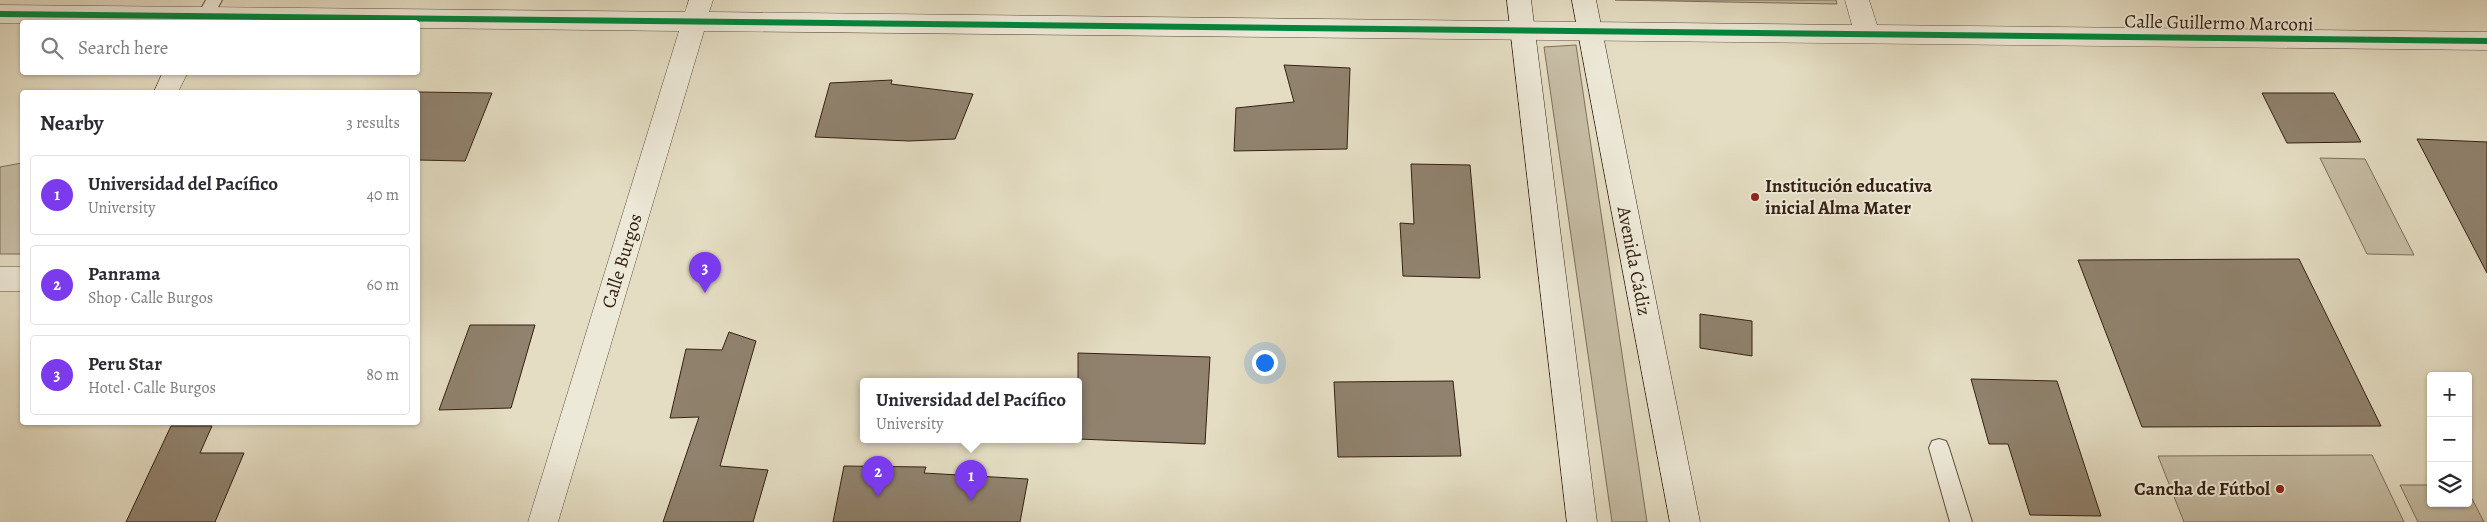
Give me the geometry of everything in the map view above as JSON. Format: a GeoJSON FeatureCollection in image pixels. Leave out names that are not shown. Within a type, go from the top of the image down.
{"type":"FeatureCollection","features":[{"type":"Feature","properties":{"kind":"street"},"geometry":{"type":"LineString","coordinates":[[1519,0],[1582,522]]}},
{"type":"Feature","properties":{"kind":"street","name":"Avenida Cádiz"},"geometry":{"type":"LineString","coordinates":[[1584,0],[1685,522]]}},
{"type":"Feature","properties":{"kind":"street"},"geometry":{"type":"LineString","coordinates":[[1857,0],[1867,34]]}},
{"type":"Feature","properties":{"kind":"street","name":"Calle Guillermo Marconi"},"geometry":{"type":"LineString","coordinates":[[0,14],[698,11],[1522,30],[2487,41]]}},
{"type":"Feature","properties":{"kind":"street","name":"Calle Burgos"},"geometry":{"type":"LineString","coordinates":[[543,522],[698,11]]}},
{"type":"Feature","properties":{"kind":"street"},"geometry":{"type":"LineString","coordinates":[[167,90],[174,75]]}},
{"type":"Feature","properties":{"kind":"street"},"geometry":{"type":"LineString","coordinates":[[0,279],[20,279]]}},
{"type":"Feature","properties":{"kind":"lane"},"geometry":{"type":"LineString","coordinates":[[1939,448],[1961,522]]}},
{"type":"Feature","properties":{"kind":"shaded area"},"geometry":{"type":"Polygon","coordinates":[[[1615,0],[1836,0],[1837,4],[1615,0]]]}},
{"type":"Feature","properties":{"kind":"shaded area"},"geometry":{"type":"Polygon","coordinates":[[[1576,45],[1647,522],[1612,522],[1544,47],[1576,45]]]}},
{"type":"Feature","properties":{"kind":"shaded area"},"geometry":{"type":"Polygon","coordinates":[[[2320,158],[2365,159],[2414,255],[2367,254],[2320,158]]]}},
{"type":"Feature","properties":{"kind":"shaded area"},"geometry":{"type":"Polygon","coordinates":[[[20,163],[20,254],[0,254],[0,167],[20,163]]]}},
{"type":"Feature","properties":{"kind":"shaded area","name":"Cancha de Fútbol"},"geometry":{"type":"Polygon","coordinates":[[[2372,455],[2404,522],[2184,522],[2158,456],[2372,455]]]}},
{"type":"Feature","properties":{"kind":"shaded area"},"geometry":{"type":"Polygon","coordinates":[[[2400,485],[2427,485],[2427,507],[2472,507],[2472,499],[2484,522],[2418,522],[2400,485]]]}},
{"type":"Feature","properties":{"kind":"building"},"geometry":{"type":"Polygon","coordinates":[[[1284,65],[1350,68],[1347,149],[1234,151],[1236,108],[1294,102],[1284,65]]]}},
{"type":"Feature","properties":{"kind":"building"},"geometry":{"type":"Polygon","coordinates":[[[892,80],[891,84],[973,94],[955,139],[909,141],[815,137],[830,83],[892,80]]]}},
{"type":"Feature","properties":{"kind":"building"},"geometry":{"type":"Polygon","coordinates":[[[420,92],[492,93],[465,161],[420,160],[420,92]]]}},
{"type":"Feature","properties":{"kind":"building"},"geometry":{"type":"Polygon","coordinates":[[[2262,93],[2334,93],[2361,142],[2287,143],[2262,93]]]}},
{"type":"Feature","properties":{"kind":"building"},"geometry":{"type":"Polygon","coordinates":[[[2417,139],[2487,142],[2487,273],[2417,139]]]}},
{"type":"Feature","properties":{"kind":"building"},"geometry":{"type":"Polygon","coordinates":[[[1411,164],[1470,165],[1480,278],[1403,276],[1400,223],[1414,224],[1411,164]]]}},
{"type":"Feature","properties":{"kind":"building"},"geometry":{"type":"Polygon","coordinates":[[[2299,259],[2381,426],[2142,427],[2078,260],[2299,259]]]}},
{"type":"Feature","properties":{"kind":"building"},"geometry":{"type":"Polygon","coordinates":[[[1700,314],[1752,321],[1752,356],[1700,348],[1700,314]]]}},
{"type":"Feature","properties":{"kind":"building"},"geometry":{"type":"Polygon","coordinates":[[[470,325],[535,325],[511,408],[439,410],[470,325]]]}},
{"type":"Feature","properties":{"kind":"building"},"geometry":{"type":"Polygon","coordinates":[[[729,332],[756,341],[720,466],[768,470],[753,522],[663,522],[699,417],[670,418],[686,349],[722,350],[729,332]]]}},
{"type":"Feature","properties":{"kind":"building"},"geometry":{"type":"Polygon","coordinates":[[[1078,353],[1210,357],[1205,444],[1082,439],[1082,378],[1078,378],[1078,353]]]}},
{"type":"Feature","properties":{"kind":"building"},"geometry":{"type":"Polygon","coordinates":[[[1971,379],[2057,381],[2101,516],[2030,515],[2008,444],[1989,444],[1971,379]]]}},
{"type":"Feature","properties":{"kind":"building"},"geometry":{"type":"Polygon","coordinates":[[[1453,381],[1461,456],[1338,457],[1334,382],[1453,381]]]}},
{"type":"Feature","properties":{"kind":"building"},"geometry":{"type":"Polygon","coordinates":[[[171,426],[212,426],[200,453],[244,453],[215,522],[126,522],[171,426]]]}},
{"type":"Feature","properties":{"kind":"building"},"geometry":{"type":"Polygon","coordinates":[[[844,466],[926,467],[924,473],[1028,479],[1020,522],[833,522],[844,466]]]}},
{"type":"Feature","properties":{"kind":"cycle path"},"geometry":{"type":"LineString","coordinates":[[0,14],[2487,41]]}},
{"type":"Feature","properties":{"kind":"place","name":"Institución educativa inicial Alma Mater"},"geometry":{"type":"Point","coordinates":[1755,197]}},
{"type":"Feature","properties":{"kind":"place","name":"Peru Star"},"geometry":{"type":"Point","coordinates":[705,293]}},
{"type":"Feature","properties":{"kind":"place","name":"Cancha de Fútbol"},"geometry":{"type":"Point","coordinates":[2280,489]}},
{"type":"Feature","properties":{"kind":"place","name":"Panrama"},"geometry":{"type":"Point","coordinates":[878,497]}},
{"type":"Feature","properties":{"kind":"place","name":"Universidad del Pacífico"},"geometry":{"type":"Point","coordinates":[971,501]}}]}
